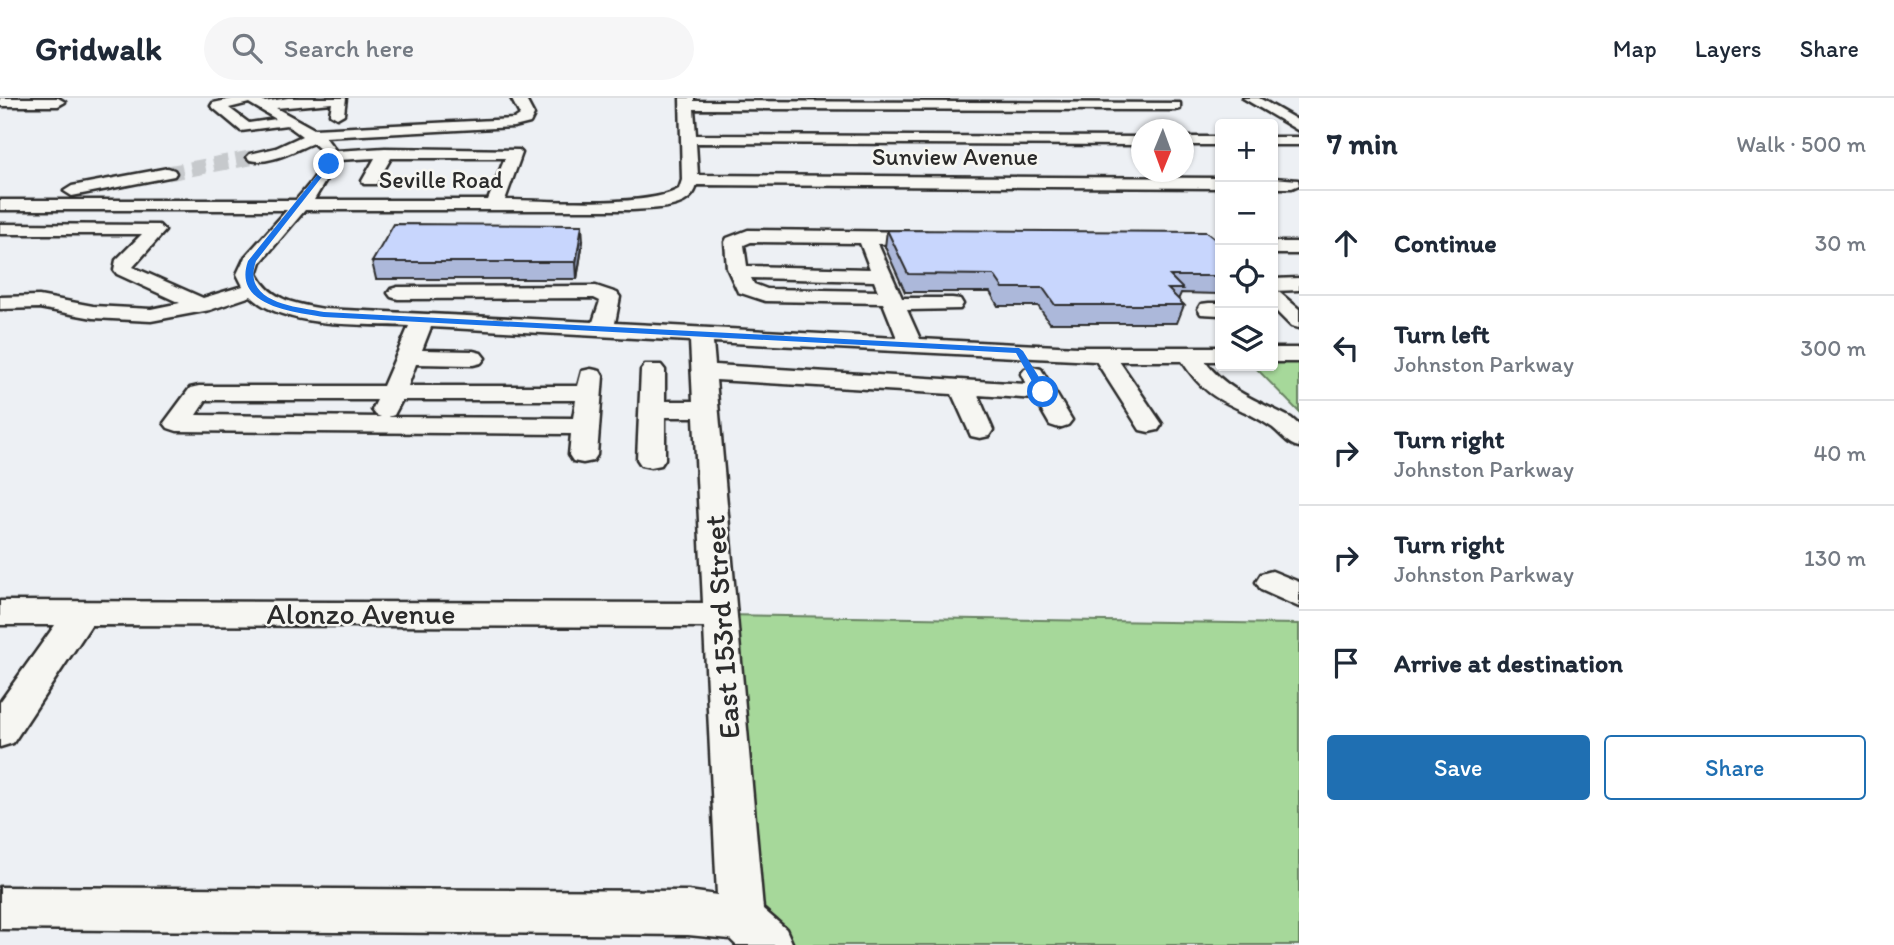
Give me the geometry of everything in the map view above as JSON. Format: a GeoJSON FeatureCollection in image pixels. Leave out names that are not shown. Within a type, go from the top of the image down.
{"type":"FeatureCollection","features":[{"type":"Feature","properties":{"kind":"street"},"geometry":{"type":"LineString","coordinates":[[287,121],[246,128],[218,106],[255,101],[340,98],[337,114]]}},
{"type":"Feature","properties":{"kind":"street"},"geometry":{"type":"LineString","coordinates":[[255,156],[281,151],[311,136],[330,131],[415,130],[514,123],[525,120],[527,116],[518,98]]}},
{"type":"Feature","properties":{"kind":"street"},"geometry":{"type":"LineString","coordinates":[[1250,98],[1299,127]]}},
{"type":"Feature","properties":{"kind":"street"},"geometry":{"type":"LineString","coordinates":[[255,101],[311,136],[326,147],[331,156],[329,164],[252,261],[247,274],[253,289],[265,300],[287,308],[324,315],[1019,351],[1215,354]]}},
{"type":"Feature","properties":{"kind":"street"},"geometry":{"type":"LineString","coordinates":[[0,102],[58,102]]}},
{"type":"Feature","properties":{"kind":"street"},"geometry":{"type":"LineString","coordinates":[[690,180],[687,102],[1175,106]]}},
{"type":"Feature","properties":{"kind":"street"},"geometry":{"type":"LineString","coordinates":[[940,102],[1006,182]]}},
{"type":"Feature","properties":{"kind":"street"},"geometry":{"type":"LineString","coordinates":[[688,139],[1131,141]]}},
{"type":"Feature","properties":{"kind":"street"},"geometry":{"type":"LineString","coordinates":[[1194,141],[1215,141]]}},
{"type":"Feature","properties":{"kind":"street"},"geometry":{"type":"LineString","coordinates":[[1278,141],[1299,141]]}},
{"type":"Feature","properties":{"kind":"street"},"geometry":{"type":"LineString","coordinates":[[331,156],[385,153],[514,153],[493,214]]}},
{"type":"Feature","properties":{"kind":"street"},"geometry":{"type":"LineString","coordinates":[[370,181],[385,153]]}},
{"type":"Feature","properties":{"kind":"street"},"geometry":{"type":"LineString","coordinates":[[26,205],[63,193],[168,173]]}},
{"type":"Feature","properties":{"kind":"street","name":"Sunview Avenue"},"geometry":{"type":"LineString","coordinates":[[690,180],[1215,183]]}},
{"type":"Feature","properties":{"kind":"street","name":"Seville Road"},"geometry":{"type":"LineString","coordinates":[[2,206],[298,205],[493,214],[515,223],[518,205],[632,205],[671,201],[687,192],[690,180]]}},
{"type":"Feature","properties":{"kind":"street"},"geometry":{"type":"LineString","coordinates":[[1278,183],[1292,183]]}},
{"type":"Feature","properties":{"kind":"street"},"geometry":{"type":"LineString","coordinates":[[0,229],[153,229],[156,231],[123,264],[124,270],[202,305]]}},
{"type":"Feature","properties":{"kind":"street"},"geometry":{"type":"LineString","coordinates":[[942,238],[873,246],[748,236],[734,242],[745,288],[765,295],[952,304]]}},
{"type":"Feature","properties":{"kind":"street"},"geometry":{"type":"LineString","coordinates":[[873,246],[911,345]]}},
{"type":"Feature","properties":{"kind":"street"},"geometry":{"type":"LineString","coordinates":[[1278,248],[1299,248]]}},
{"type":"Feature","properties":{"kind":"street"},"geometry":{"type":"LineString","coordinates":[[737,262],[882,275]]}},
{"type":"Feature","properties":{"kind":"street"},"geometry":{"type":"LineString","coordinates":[[1278,285],[1299,284]]}},
{"type":"Feature","properties":{"kind":"street"},"geometry":{"type":"LineString","coordinates":[[0,303],[39,302],[93,312],[150,315],[202,305],[253,289]]}},
{"type":"Feature","properties":{"kind":"street"},"geometry":{"type":"LineString","coordinates":[[398,293],[596,292],[610,297],[611,301],[602,330]]}},
{"type":"Feature","properties":{"kind":"street"},"geometry":{"type":"LineString","coordinates":[[379,424],[423,320]]}},
{"type":"Feature","properties":{"kind":"street","name":"East 153rd Street"},"geometry":{"type":"LineString","coordinates":[[701,335],[721,615],[756,932]]}},
{"type":"Feature","properties":{"kind":"street"},"geometry":{"type":"LineString","coordinates":[[870,343],[879,381]]}},
{"type":"Feature","properties":{"kind":"street"},"geometry":{"type":"LineString","coordinates":[[1019,351],[1059,419]]}},
{"type":"Feature","properties":{"kind":"street"},"geometry":{"type":"LineString","coordinates":[[1103,354],[1149,424]]}},
{"type":"Feature","properties":{"kind":"street"},"geometry":{"type":"LineString","coordinates":[[1189,354],[1205,378],[1223,393],[1282,423],[1299,439]]}},
{"type":"Feature","properties":{"kind":"street"},"geometry":{"type":"LineString","coordinates":[[1278,355],[1299,355]]}},
{"type":"Feature","properties":{"kind":"street"},"geometry":{"type":"LineString","coordinates":[[406,357],[473,358]]}},
{"type":"Feature","properties":{"kind":"street"},"geometry":{"type":"LineString","coordinates":[[651,459],[653,370]]}},
{"type":"Feature","properties":{"kind":"street"},"geometry":{"type":"LineString","coordinates":[[704,372],[1043,392]]}},
{"type":"Feature","properties":{"kind":"street"},"geometry":{"type":"LineString","coordinates":[[583,455],[590,385],[392,393],[199,393],[177,423],[585,426]]}},
{"type":"Feature","properties":{"kind":"street"},"geometry":{"type":"LineString","coordinates":[[961,386],[980,430]]}},
{"type":"Feature","properties":{"kind":"street"},"geometry":{"type":"LineString","coordinates":[[652,409],[706,409]]}},
{"type":"Feature","properties":{"kind":"street","name":"Alonzo Avenue"},"geometry":{"type":"LineString","coordinates":[[0,613],[721,615]]}},
{"type":"Feature","properties":{"kind":"street"},"geometry":{"type":"LineString","coordinates":[[0,732],[80,614]]}},
{"type":"Feature","properties":{"kind":"street"},"geometry":{"type":"LineString","coordinates":[[0,908],[688,914],[756,932]]}},
{"type":"Feature","properties":{"kind":"green space"},"geometry":{"type":"Polygon","coordinates":[[[1278,361],[1299,361],[1299,412],[1259,371],[1278,371],[1278,361]]]}},
{"type":"Feature","properties":{"kind":"green space"},"geometry":{"type":"Polygon","coordinates":[[[721,615],[1299,624],[1299,945],[770,945],[741,919],[721,615]]]}},
{"type":"Feature","properties":{"kind":"building"},"geometry":{"type":"Polygon","coordinates":[[[394,224],[582,225],[576,262],[372,262],[394,224]]]}},
{"type":"Feature","properties":{"kind":"building"},"geometry":{"type":"Polygon","coordinates":[[[887,230],[1206,232],[1215,239],[1215,276],[1170,276],[1183,289],[1168,289],[1184,305],[1055,305],[1043,288],[1003,288],[994,275],[908,274],[887,230]]]}},
{"type":"Feature","properties":{"kind":"tunnel"},"geometry":{"type":"LineString","coordinates":[[168,173],[255,157]]}},
{"type":"Feature","properties":{"kind":"route"},"geometry":{"type":"LineString","coordinates":[[329,164],[318,182],[252,261],[247,274],[253,289],[265,300],[287,308],[324,315],[1019,351],[1043,392]]}}]}
